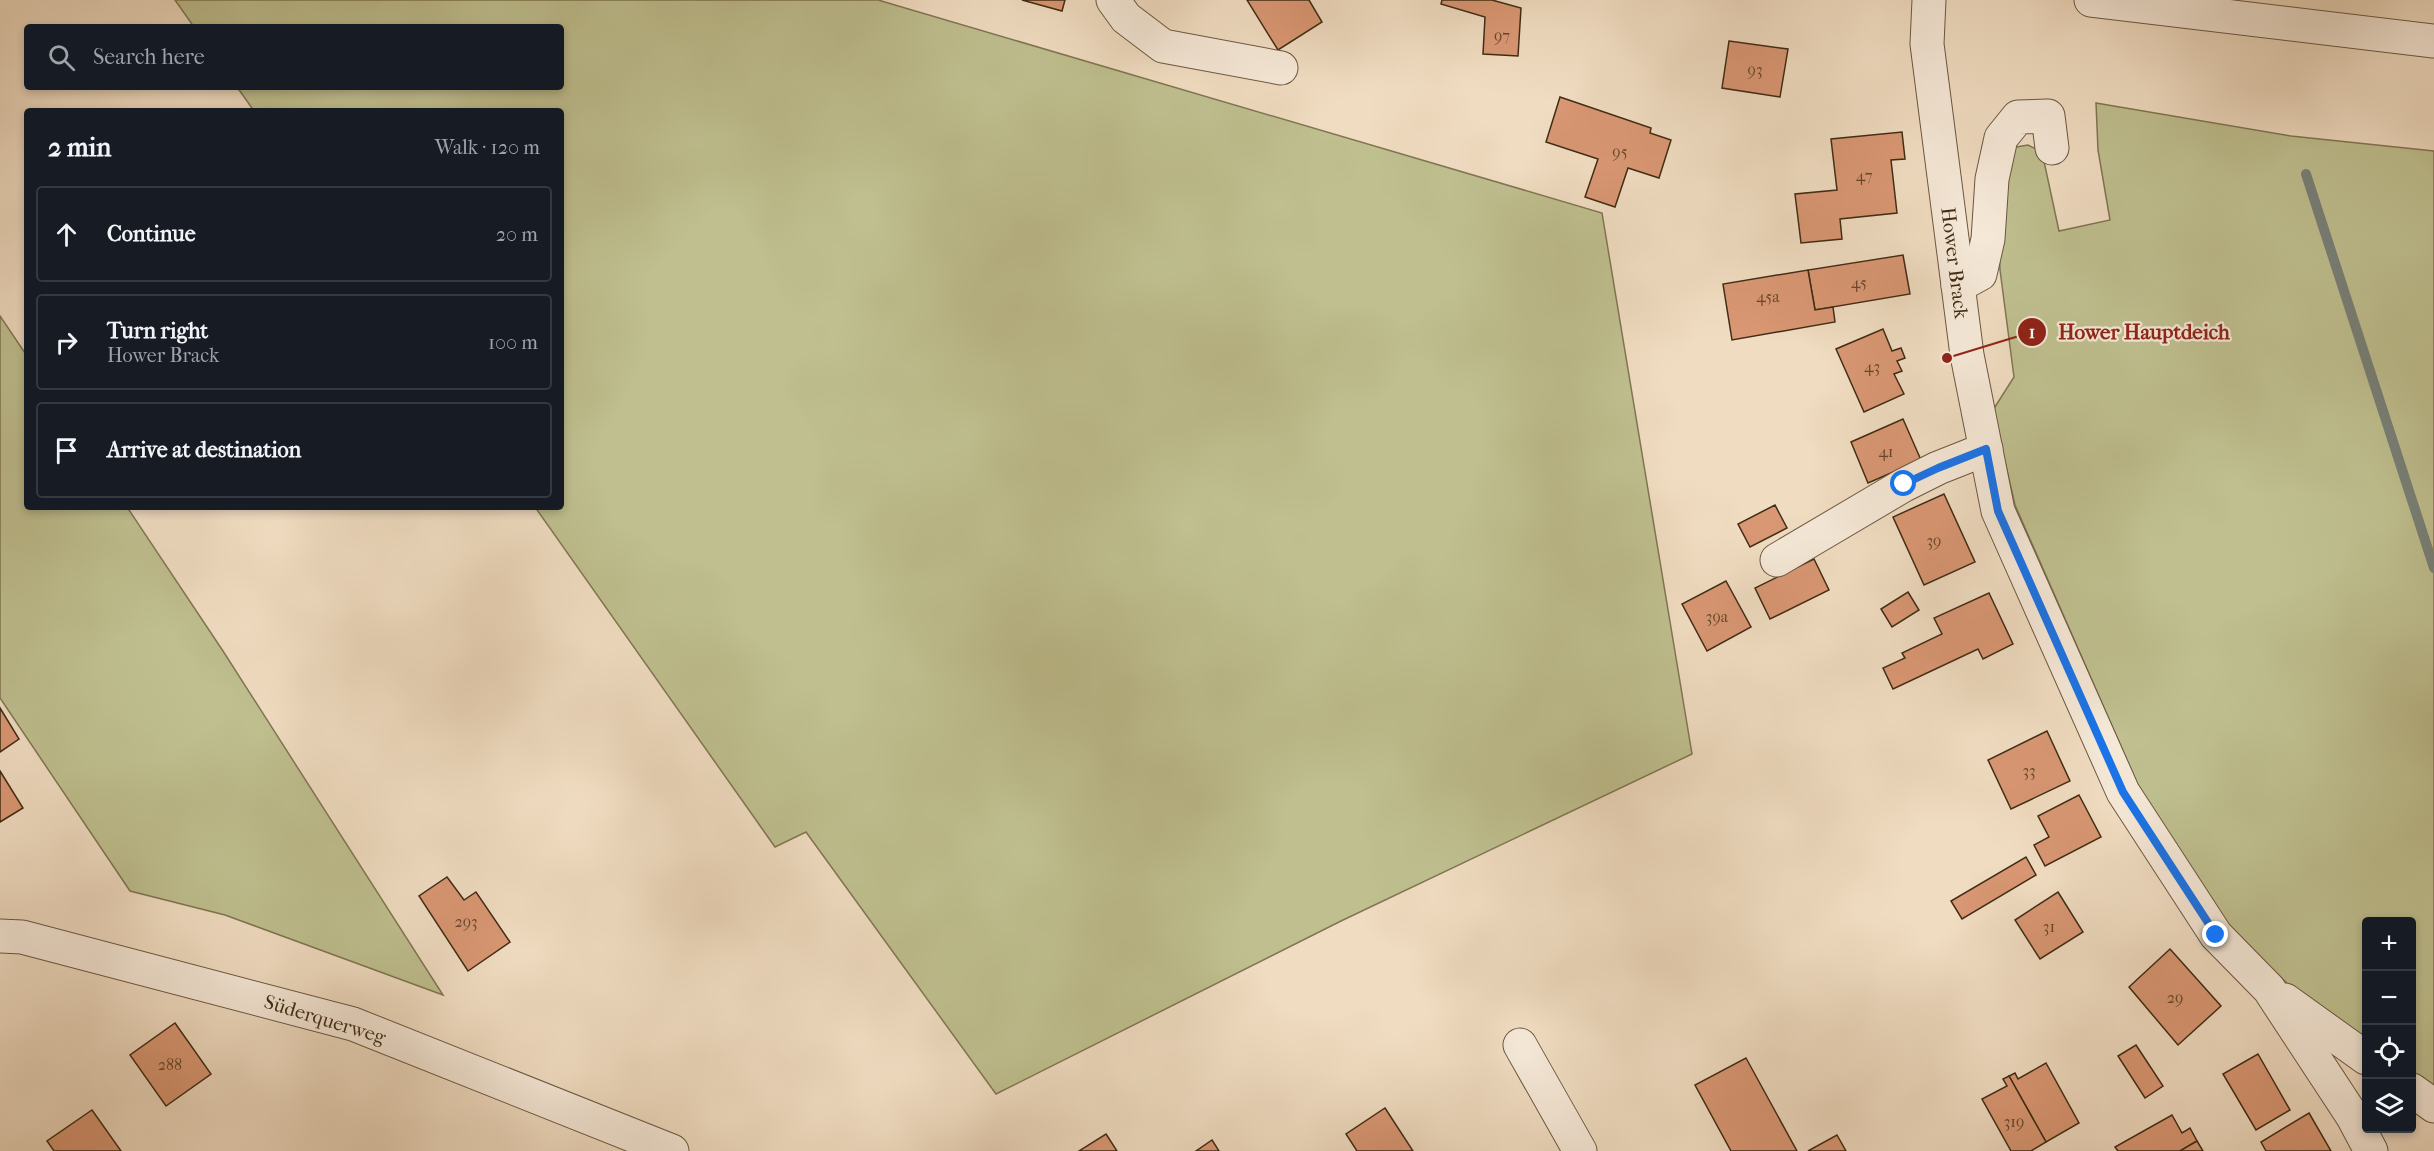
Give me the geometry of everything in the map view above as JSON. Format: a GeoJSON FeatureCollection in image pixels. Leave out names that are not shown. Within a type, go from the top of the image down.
{"type":"FeatureCollection","features":[{"type":"Feature","properties":{"kind":"street"},"geometry":{"type":"LineString","coordinates":[[1113,0],[1126,18],[1163,46],[1281,68]]}},
{"type":"Feature","properties":{"kind":"street","name":"Hower Brack"},"geometry":{"type":"LineString","coordinates":[[1929,0],[1927,44],[1966,356],[1998,511],[2123,792],[2216,935],[2268,989],[2353,1117],[2371,1151]]}},
{"type":"Feature","properties":{"kind":"street"},"geometry":{"type":"LineString","coordinates":[[2091,0],[2434,41]]}},
{"type":"Feature","properties":{"kind":"street"},"geometry":{"type":"LineString","coordinates":[[1958,286],[1980,274],[1988,239],[1992,178],[2001,138],[2018,117],[2048,116],[2052,148]]}},
{"type":"Feature","properties":{"kind":"street"},"geometry":{"type":"LineString","coordinates":[[1777,560],[1904,484],[1986,449]]}},
{"type":"Feature","properties":{"kind":"street","name":"Süderquerweg"},"geometry":{"type":"LineString","coordinates":[[0,936],[21,937],[353,1024],[672,1151]]}},
{"type":"Feature","properties":{"kind":"street","name":"Hower Brack"},"geometry":{"type":"LineString","coordinates":[[2268,989],[2362,1055]]}},
{"type":"Feature","properties":{"kind":"street"},"geometry":{"type":"LineString","coordinates":[[1520,1045],[1580,1151]]}},
{"type":"Feature","properties":{"kind":"street"},"geometry":{"type":"LineString","coordinates":[[2416,1093],[2434,1106]]}},
{"type":"Feature","properties":{"kind":"green space"},"geometry":{"type":"Polygon","coordinates":[[[175,0],[878,0],[1602,213],[1692,754],[1341,921],[996,1094],[806,832],[775,847],[537,510],[564,510],[564,108],[252,108],[239,90],[564,90],[564,24],[192,24],[175,0]]]}},
{"type":"Feature","properties":{"kind":"green space"},"geometry":{"type":"Polygon","coordinates":[[[2096,103],[2291,136],[2434,151],[2434,1092],[2416,1078],[2416,917],[2362,917],[2362,1039],[2288,984],[2225,926],[2138,785],[2015,505],[1993,410],[2014,377],[2000,270],[1997,211],[2010,148],[2028,145],[2042,152],[2059,231],[2110,220],[2098,150],[2096,103]]]}},
{"type":"Feature","properties":{"kind":"green space"},"geometry":{"type":"Polygon","coordinates":[[[0,316],[24,352],[24,510],[129,510],[223,651],[443,995],[225,915],[130,891],[0,698],[0,316]]]}},
{"type":"Feature","properties":{"kind":"building"},"geometry":{"type":"Polygon","coordinates":[[[1022,0],[1065,0],[1062,11],[1022,0]]]}},
{"type":"Feature","properties":{"kind":"building"},"geometry":{"type":"Polygon","coordinates":[[[1247,0],[1309,0],[1322,22],[1278,50],[1247,0]]]}},
{"type":"Feature","properties":{"kind":"building"},"geometry":{"type":"Polygon","coordinates":[[[1442,0],[1492,0],[1521,8],[1518,56],[1483,54],[1485,17],[1441,4],[1442,0]]]}},
{"type":"Feature","properties":{"kind":"building"},"geometry":{"type":"Polygon","coordinates":[[[1729,41],[1788,49],[1780,97],[1722,88],[1729,41]]]}},
{"type":"Feature","properties":{"kind":"building"},"geometry":{"type":"Polygon","coordinates":[[[1560,97],[1651,128],[1650,133],[1671,140],[1659,178],[1628,168],[1615,207],[1585,197],[1598,159],[1546,142],[1560,97]]]}},
{"type":"Feature","properties":{"kind":"building"},"geometry":{"type":"Polygon","coordinates":[[[1902,132],[1905,159],[1891,160],[1897,213],[1840,219],[1842,239],[1801,243],[1795,194],[1837,190],[1831,139],[1902,132]]]}},
{"type":"Feature","properties":{"kind":"building"},"geometry":{"type":"Polygon","coordinates":[[[1903,255],[1910,294],[1815,310],[1808,270],[1903,255]]]}},
{"type":"Feature","properties":{"kind":"building"},"geometry":{"type":"Polygon","coordinates":[[[1808,270],[1815,310],[1833,307],[1835,322],[1732,340],[1723,284],[1808,270]]]}},
{"type":"Feature","properties":{"kind":"building"},"geometry":{"type":"Polygon","coordinates":[[[1883,329],[1892,351],[1901,348],[1905,358],[1897,361],[1902,371],[1894,374],[1904,394],[1864,412],[1836,349],[1883,329]]]}},
{"type":"Feature","properties":{"kind":"building"},"geometry":{"type":"Polygon","coordinates":[[[1903,419],[1921,460],[1868,483],[1851,442],[1903,419]]]}},
{"type":"Feature","properties":{"kind":"building"},"geometry":{"type":"Polygon","coordinates":[[[1944,494],[1975,562],[1924,585],[1893,517],[1944,494]]]}},
{"type":"Feature","properties":{"kind":"building"},"geometry":{"type":"Polygon","coordinates":[[[1775,505],[1787,528],[1750,547],[1738,524],[1775,505]]]}},
{"type":"Feature","properties":{"kind":"building"},"geometry":{"type":"Polygon","coordinates":[[[1814,559],[1829,590],[1770,619],[1755,588],[1814,559]]]}},
{"type":"Feature","properties":{"kind":"building"},"geometry":{"type":"Polygon","coordinates":[[[1726,581],[1751,627],[1707,651],[1682,604],[1726,581]]]}},
{"type":"Feature","properties":{"kind":"building"},"geometry":{"type":"Polygon","coordinates":[[[1908,592],[1919,610],[1892,627],[1881,609],[1908,592]]]}},
{"type":"Feature","properties":{"kind":"building"},"geometry":{"type":"Polygon","coordinates":[[[1989,593],[2013,644],[1983,659],[1978,649],[1893,689],[1883,668],[1905,658],[1902,653],[1942,634],[1934,618],[1989,593]]]}},
{"type":"Feature","properties":{"kind":"building"},"geometry":{"type":"Polygon","coordinates":[[[0,708],[19,739],[0,752],[0,708]]]}},
{"type":"Feature","properties":{"kind":"building"},"geometry":{"type":"Polygon","coordinates":[[[2047,731],[2070,781],[2011,809],[1988,760],[2047,731]]]}},
{"type":"Feature","properties":{"kind":"building"},"geometry":{"type":"Polygon","coordinates":[[[0,771],[23,808],[0,822],[0,771]]]}},
{"type":"Feature","properties":{"kind":"building"},"geometry":{"type":"Polygon","coordinates":[[[2079,795],[2101,837],[2045,866],[2034,845],[2049,837],[2038,816],[2079,795]]]}},
{"type":"Feature","properties":{"kind":"building"},"geometry":{"type":"Polygon","coordinates":[[[2026,857],[2036,875],[1962,919],[1951,901],[2026,857]]]}},
{"type":"Feature","properties":{"kind":"building"},"geometry":{"type":"Polygon","coordinates":[[[447,877],[464,900],[476,892],[510,942],[468,971],[419,896],[447,877]]]}},
{"type":"Feature","properties":{"kind":"building"},"geometry":{"type":"Polygon","coordinates":[[[2058,892],[2083,932],[2040,959],[2015,920],[2058,892]]]}},
{"type":"Feature","properties":{"kind":"building"},"geometry":{"type":"Polygon","coordinates":[[[2170,949],[2221,1006],[2178,1045],[2129,987],[2170,949]]]}},
{"type":"Feature","properties":{"kind":"building"},"geometry":{"type":"Polygon","coordinates":[[[175,1023],[211,1074],[166,1106],[130,1055],[175,1023]]]}},
{"type":"Feature","properties":{"kind":"building"},"geometry":{"type":"Polygon","coordinates":[[[2136,1045],[2163,1086],[2145,1098],[2118,1056],[2136,1045]]]}},
{"type":"Feature","properties":{"kind":"building"},"geometry":{"type":"Polygon","coordinates":[[[2258,1054],[2290,1110],[2256,1130],[2223,1074],[2258,1054]]]}},
{"type":"Feature","properties":{"kind":"building"},"geometry":{"type":"Polygon","coordinates":[[[1746,1058],[1797,1151],[1731,1151],[1695,1085],[1746,1058]]]}},
{"type":"Feature","properties":{"kind":"building"},"geometry":{"type":"Polygon","coordinates":[[[2046,1063],[2079,1123],[2046,1142],[2009,1076],[2015,1073],[2018,1079],[2046,1063]]]}},
{"type":"Feature","properties":{"kind":"building"},"geometry":{"type":"Polygon","coordinates":[[[2009,1076],[2046,1142],[2031,1151],[2011,1151],[1982,1099],[2007,1086],[2003,1079],[2009,1076]]]}},
{"type":"Feature","properties":{"kind":"building"},"geometry":{"type":"Polygon","coordinates":[[[1385,1108],[1413,1151],[1357,1151],[1346,1134],[1385,1108]]]}},
{"type":"Feature","properties":{"kind":"building"},"geometry":{"type":"Polygon","coordinates":[[[92,1110],[121,1151],[54,1151],[47,1141],[92,1110]]]}},
{"type":"Feature","properties":{"kind":"building"},"geometry":{"type":"Polygon","coordinates":[[[2309,1113],[2331,1151],[2266,1151],[2261,1142],[2309,1113]]]}},
{"type":"Feature","properties":{"kind":"building"},"geometry":{"type":"Polygon","coordinates":[[[2172,1115],[2182,1133],[2190,1128],[2197,1141],[2180,1151],[2118,1151],[2115,1147],[2172,1115]]]}},
{"type":"Feature","properties":{"kind":"building"},"geometry":{"type":"Polygon","coordinates":[[[1106,1134],[1117,1151],[1079,1151],[1106,1134]]]}},
{"type":"Feature","properties":{"kind":"building"},"geometry":{"type":"Polygon","coordinates":[[[1837,1135],[1846,1151],[1808,1151],[1837,1135]]]}},
{"type":"Feature","properties":{"kind":"building"},"geometry":{"type":"Polygon","coordinates":[[[1212,1140],[1219,1151],[1196,1151],[1212,1140]]]}},
{"type":"Feature","properties":{"kind":"building"},"geometry":{"type":"Polygon","coordinates":[[[2197,1141],[2203,1151],[2180,1151],[2197,1141]]]}},
{"type":"Feature","properties":{"kind":"waterway"},"geometry":{"type":"LineString","coordinates":[[2306,174],[2434,568]]}},
{"type":"Feature","properties":{"kind":"place","name":"Hower Hauptdeich"},"geometry":{"type":"Point","coordinates":[1947,358]}},
{"type":"Feature","properties":{"kind":"route"},"geometry":{"type":"LineString","coordinates":[[1904,484],[1986,449],[1998,511],[2123,792],[2216,935]]}}]}
